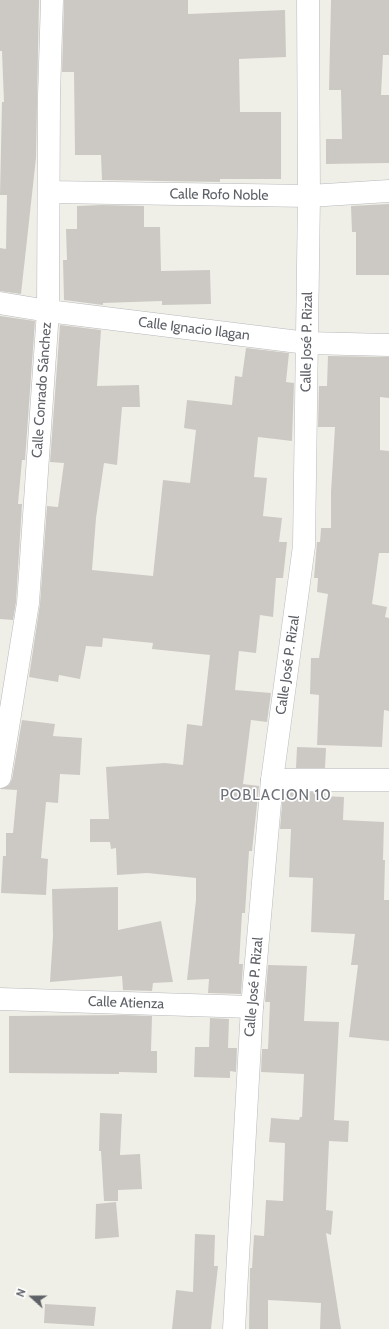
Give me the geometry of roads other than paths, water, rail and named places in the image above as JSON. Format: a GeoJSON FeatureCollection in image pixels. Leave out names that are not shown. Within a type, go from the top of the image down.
{"type":"FeatureCollection","features":[{"type":"Feature","properties":{"kind":"street","name":"Calle Conrado Sánchez"},"geometry":{"type":"LineString","coordinates":[[0,777],[28,603],[48,311],[49,96],[52,0]]}},
{"type":"Feature","properties":{"kind":"street","name":"Calle José P. Rizal"},"geometry":{"type":"LineString","coordinates":[[234,1329],[252,1007],[272,780],[304,546],[309,196],[308,0]]}},
{"type":"Feature","properties":{"kind":"street","name":"Calle Rofo Noble"},"geometry":{"type":"LineString","coordinates":[[49,192],[309,196],[389,191]]}},
{"type":"Feature","properties":{"kind":"street","name":"Calle Ignacio Ilagan"},"geometry":{"type":"LineString","coordinates":[[0,303],[48,311],[307,343],[389,345]]}},
{"type":"Feature","properties":{"kind":"street"},"geometry":{"type":"LineString","coordinates":[[272,780],[389,780]]}},
{"type":"Feature","properties":{"kind":"street","name":"Calle Atienza"},"geometry":{"type":"LineString","coordinates":[[0,998],[252,1007]]}},
{"type":"Feature","properties":{"kind":"district","name":"POBLACION 10"},"geometry":{"type":"Point","coordinates":[276,796]}}]}
